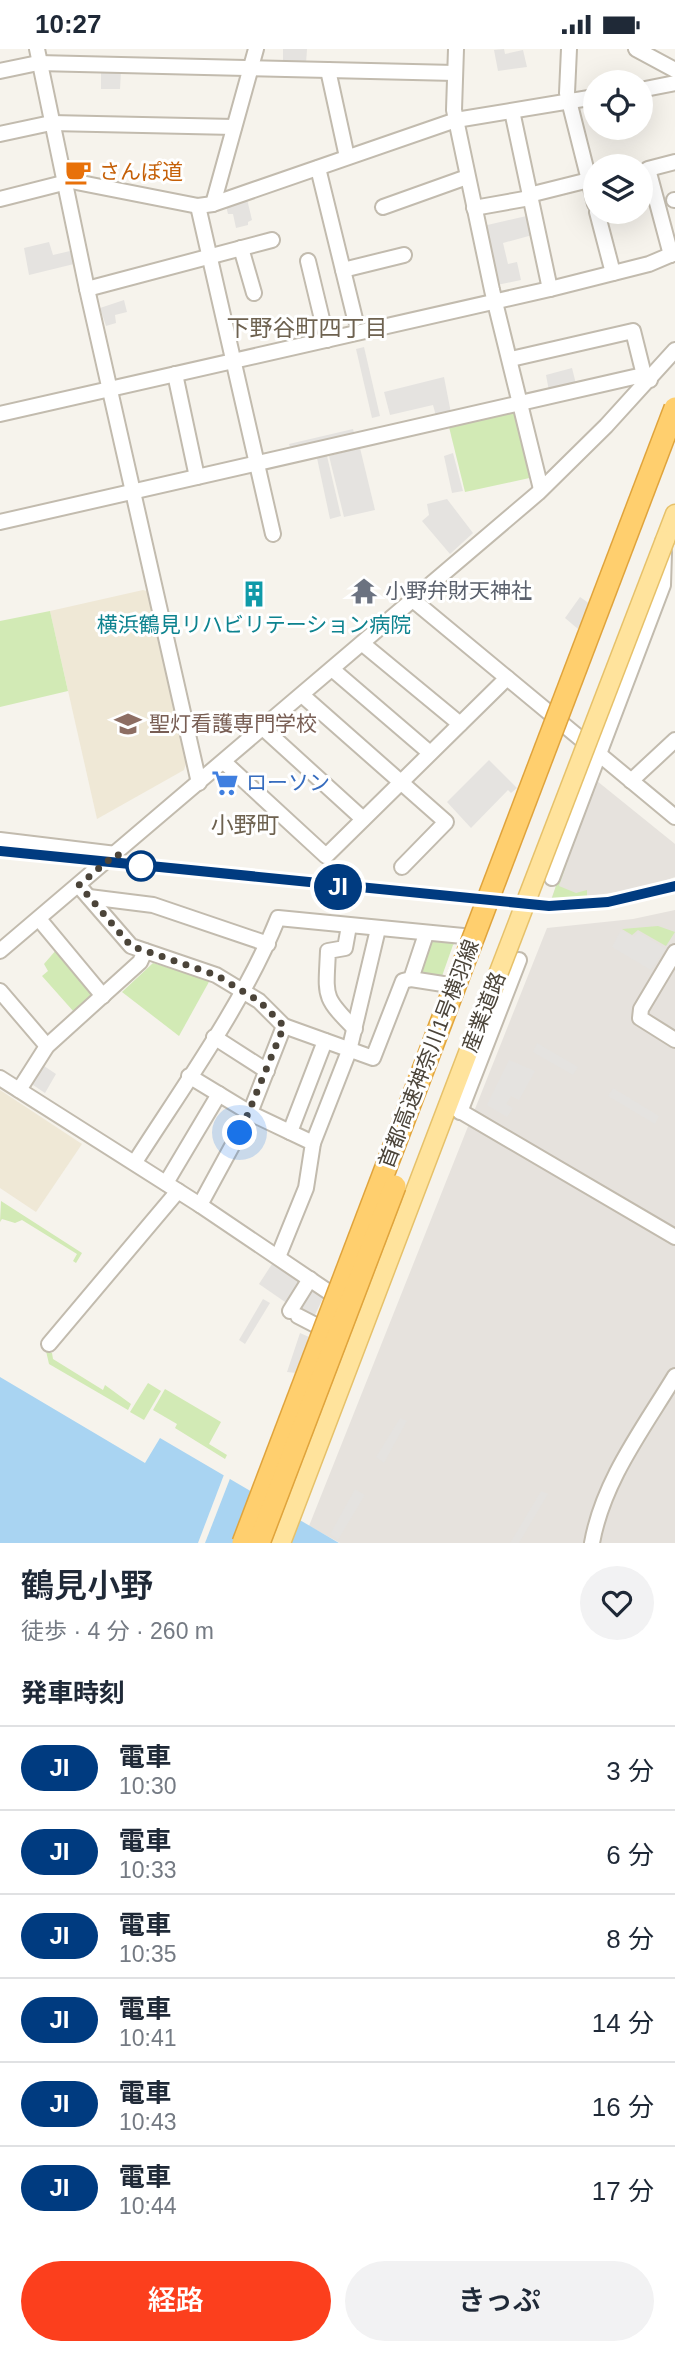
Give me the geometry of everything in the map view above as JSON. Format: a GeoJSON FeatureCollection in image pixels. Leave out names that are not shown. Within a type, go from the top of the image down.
{"type":"FeatureCollection","features":[{"type":"Feature","properties":{"kind":"highway","name":"首都高速神奈川1号横羽線"},"geometry":{"type":"LineString","coordinates":[[243,1543],[675,408]]}},
{"type":"Feature","properties":{"kind":"highway","name":"首都高速神奈川1号横羽線"},"geometry":{"type":"LineString","coordinates":[[259,1543],[675,448]]}},
{"type":"Feature","properties":{"kind":"main road","name":"産業道路"},"geometry":{"type":"LineString","coordinates":[[281,1543],[366,1318],[454,1108],[487,1003],[675,514]]}},
{"type":"Feature","properties":{"kind":"street"},"geometry":{"type":"LineString","coordinates":[[256,49],[234,127],[206,205],[211,256],[273,534]]}},
{"type":"Feature","properties":{"kind":"street"},"geometry":{"type":"LineString","coordinates":[[456,49],[456,121],[541,489]]}},
{"type":"Feature","properties":{"kind":"street"},"geometry":{"type":"LineString","coordinates":[[569,49],[567,93],[583,156]]}},
{"type":"Feature","properties":{"kind":"street"},"geometry":{"type":"LineString","coordinates":[[636,49],[675,70]]}},
{"type":"Feature","properties":{"kind":"street"},"geometry":{"type":"LineString","coordinates":[[37,56],[199,783]]}},
{"type":"Feature","properties":{"kind":"street"},"geometry":{"type":"LineString","coordinates":[[0,71],[37,56],[251,68],[455,72]]}},
{"type":"Feature","properties":{"kind":"street"},"geometry":{"type":"LineString","coordinates":[[328,70],[347,157]]}},
{"type":"Feature","properties":{"kind":"street"},"geometry":{"type":"LineString","coordinates":[[653,87],[675,83]]}},
{"type":"Feature","properties":{"kind":"street"},"geometry":{"type":"LineString","coordinates":[[0,199],[71,181],[206,205],[456,121],[583,99]]}},
{"type":"Feature","properties":{"kind":"street"},"geometry":{"type":"LineString","coordinates":[[512,111],[551,289]]}},
{"type":"Feature","properties":{"kind":"street"},"geometry":{"type":"LineString","coordinates":[[0,134],[51,123],[234,127]]}},
{"type":"Feature","properties":{"kind":"street"},"geometry":{"type":"LineString","coordinates":[[0,414],[551,289],[649,264],[673,254],[648,169],[675,162]]}},
{"type":"Feature","properties":{"kind":"street"},"geometry":{"type":"LineString","coordinates":[[318,168],[355,319]]}},
{"type":"Feature","properties":{"kind":"street"},"geometry":{"type":"LineString","coordinates":[[383,207],[467,177]]}},
{"type":"Feature","properties":{"kind":"street"},"geometry":{"type":"LineString","coordinates":[[474,208],[530,197],[583,182]]}},
{"type":"Feature","properties":{"kind":"street"},"geometry":{"type":"LineString","coordinates":[[600,224],[613,273]]}},
{"type":"Feature","properties":{"kind":"street"},"geometry":{"type":"LineString","coordinates":[[87,289],[272,240]]}},
{"type":"Feature","properties":{"kind":"street"},"geometry":{"type":"LineString","coordinates":[[241,248],[254,293]]}},
{"type":"Feature","properties":{"kind":"street"},"geometry":{"type":"LineString","coordinates":[[343,270],[404,255]]}},
{"type":"Feature","properties":{"kind":"street"},"geometry":{"type":"LineString","coordinates":[[308,261],[327,340]]}},
{"type":"Feature","properties":{"kind":"street"},"geometry":{"type":"LineString","coordinates":[[511,359],[633,331],[647,377]]}},
{"type":"Feature","properties":{"kind":"street"},"geometry":{"type":"LineString","coordinates":[[0,951],[39,919],[84,891],[116,854],[541,489],[675,350]]}},
{"type":"Feature","properties":{"kind":"street"},"geometry":{"type":"LineString","coordinates":[[175,374],[197,477]]}},
{"type":"Feature","properties":{"kind":"street"},"geometry":{"type":"LineString","coordinates":[[0,522],[520,403],[647,377]]}},
{"type":"Feature","properties":{"kind":"street"},"geometry":{"type":"LineString","coordinates":[[552,878],[663,585],[665,540]]}},
{"type":"Feature","properties":{"kind":"street"},"geometry":{"type":"LineString","coordinates":[[413,600],[675,817]]}},
{"type":"Feature","properties":{"kind":"street"},"geometry":{"type":"LineString","coordinates":[[363,644],[460,724]]}},
{"type":"Feature","properties":{"kind":"street"},"geometry":{"type":"LineString","coordinates":[[332,670],[430,753]]}},
{"type":"Feature","properties":{"kind":"street"},"geometry":{"type":"LineString","coordinates":[[224,762],[326,856],[507,678]]}},
{"type":"Feature","properties":{"kind":"street"},"geometry":{"type":"LineString","coordinates":[[302,695],[446,823],[402,867]]}},
{"type":"Feature","properties":{"kind":"street"},"geometry":{"type":"LineString","coordinates":[[264,728],[363,819]]}},
{"type":"Feature","properties":{"kind":"street"},"geometry":{"type":"LineString","coordinates":[[631,781],[675,740]]}},
{"type":"Feature","properties":{"kind":"street"},"geometry":{"type":"LineString","coordinates":[[0,840],[116,854]]}},
{"type":"Feature","properties":{"kind":"street"},"geometry":{"type":"LineString","coordinates":[[84,891],[153,905],[268,944]]}},
{"type":"Feature","properties":{"kind":"street"},"geometry":{"type":"LineString","coordinates":[[84,891],[131,946],[216,975],[259,1001],[284,1026],[373,1058],[402,981],[411,979],[443,984]]}},
{"type":"Feature","properties":{"kind":"street"},"geometry":{"type":"LineString","coordinates":[[135,1162],[241,991],[268,944],[278,918],[463,936]]}},
{"type":"Feature","properties":{"kind":"street"},"geometry":{"type":"LineString","coordinates":[[39,919],[103,996]]}},
{"type":"Feature","properties":{"kind":"street"},"geometry":{"type":"LineString","coordinates":[[349,926],[345,948],[328,951],[327,986],[329,1003],[355,1029]]}},
{"type":"Feature","properties":{"kind":"street"},"geometry":{"type":"LineString","coordinates":[[278,1257],[306,1188],[313,1143],[349,1051],[379,929]]}},
{"type":"Feature","properties":{"kind":"street"},"geometry":{"type":"LineString","coordinates":[[411,979],[426,934]]}},
{"type":"Feature","properties":{"kind":"street"},"geometry":{"type":"LineString","coordinates":[[19,1090],[47,1046],[140,963],[145,951]]}},
{"type":"Feature","properties":{"kind":"street"},"geometry":{"type":"LineString","coordinates":[[675,952],[641,1009],[640,1018],[675,1039]]}},
{"type":"Feature","properties":{"kind":"street"},"geometry":{"type":"LineString","coordinates":[[519,960],[454,1108],[675,1237]]}},
{"type":"Feature","properties":{"kind":"street"},"geometry":{"type":"LineString","coordinates":[[0,991],[47,1046]]}},
{"type":"Feature","properties":{"kind":"street"},"geometry":{"type":"LineString","coordinates":[[200,1205],[250,1113],[284,1026]]}},
{"type":"Feature","properties":{"kind":"street"},"geometry":{"type":"LineString","coordinates":[[214,1037],[267,1071]]}},
{"type":"Feature","properties":{"kind":"street"},"geometry":{"type":"LineString","coordinates":[[290,1132],[325,1041]]}},
{"type":"Feature","properties":{"kind":"street"},"geometry":{"type":"LineString","coordinates":[[189,1076],[250,1113],[313,1143]]}},
{"type":"Feature","properties":{"kind":"street"},"geometry":{"type":"LineString","coordinates":[[0,1077],[135,1162],[366,1318]]}},
{"type":"Feature","properties":{"kind":"street"},"geometry":{"type":"LineString","coordinates":[[49,1344],[172,1187],[219,1094]]}},
{"type":"Feature","properties":{"kind":"street"},"geometry":{"type":"LineString","coordinates":[[310,1279],[294,1314],[356,1345]]}},
{"type":"Feature","properties":{"kind":"street"},"geometry":{"type":"LineString","coordinates":[[592,1543],[600,1504],[608,1487],[675,1375]]}},
{"type":"Feature","properties":{"kind":"shaded area"},"geometry":{"type":"Polygon","coordinates":[[[283,49],[307,49],[306,64],[283,63],[283,49]]]}},
{"type":"Feature","properties":{"kind":"shaded area"},"geometry":{"type":"Polygon","coordinates":[[[504,49],[505,54],[523,50],[527,67],[498,71],[494,50],[504,49]]]}},
{"type":"Feature","properties":{"kind":"shaded area"},"geometry":{"type":"Polygon","coordinates":[[[101,71],[121,71],[120,89],[101,89],[101,71]]]}},
{"type":"Feature","properties":{"kind":"shaded area"},"geometry":{"type":"Polygon","coordinates":[[[247,199],[252,220],[248,225],[236,228],[233,214],[228,214],[226,206],[247,199]]]}},
{"type":"Feature","properties":{"kind":"shaded area"},"geometry":{"type":"Polygon","coordinates":[[[531,215],[536,234],[503,243],[508,264],[517,262],[521,280],[497,285],[483,226],[531,215]]]}},
{"type":"Feature","properties":{"kind":"shaded area"},"geometry":{"type":"Polygon","coordinates":[[[49,242],[53,255],[70,251],[74,264],[29,275],[24,248],[49,242]]]}},
{"type":"Feature","properties":{"kind":"shaded area"},"geometry":{"type":"Polygon","coordinates":[[[124,300],[127,312],[115,315],[116,323],[106,326],[100,308],[124,300]]]}},
{"type":"Feature","properties":{"kind":"shaded area"},"geometry":{"type":"Polygon","coordinates":[[[364,347],[380,416],[372,418],[356,349],[364,347]]]}},
{"type":"Feature","properties":{"kind":"shaded area"},"geometry":{"type":"Polygon","coordinates":[[[572,368],[576,384],[549,391],[546,375],[572,368]]]}},
{"type":"Feature","properties":{"kind":"shaded area"},"geometry":{"type":"Polygon","coordinates":[[[444,377],[451,413],[436,416],[433,405],[390,415],[384,392],[444,377]]]}},
{"type":"Feature","properties":{"kind":"shaded area"},"geometry":{"type":"Polygon","coordinates":[[[353,429],[355,436],[291,450],[289,444],[353,429]]]}},
{"type":"Feature","properties":{"kind":"shaded area"},"geometry":{"type":"Polygon","coordinates":[[[360,448],[375,510],[344,517],[329,456],[360,448]]]}},
{"type":"Feature","properties":{"kind":"shaded area"},"geometry":{"type":"Polygon","coordinates":[[[453,453],[463,491],[452,493],[444,456],[453,453]]]}},
{"type":"Feature","properties":{"kind":"shaded area"},"geometry":{"type":"Polygon","coordinates":[[[327,456],[341,516],[330,519],[317,458],[327,456]]]}},
{"type":"Feature","properties":{"kind":"shaded area"},"geometry":{"type":"Polygon","coordinates":[[[447,499],[473,533],[450,554],[422,521],[429,515],[427,504],[447,499]]]}},
{"type":"Feature","properties":{"kind":"shaded area","name":"聖灯看護専門学校"},"geometry":{"type":"Polygon","coordinates":[[[143,590],[150,592],[188,757],[184,770],[97,819],[50,611],[143,590]]]}},
{"type":"Feature","properties":{"kind":"shaded area"},"geometry":{"type":"Polygon","coordinates":[[[580,597],[590,604],[578,629],[565,618],[580,597]]]}},
{"type":"Feature","properties":{"kind":"shaded area"},"geometry":{"type":"Polygon","coordinates":[[[489,760],[517,788],[511,793],[508,790],[471,828],[447,802],[489,760]]]}},
{"type":"Feature","properties":{"kind":"shaded area"},"geometry":{"type":"Polygon","coordinates":[[[597,781],[675,844],[675,877],[644,888],[550,902],[597,781]]]}},
{"type":"Feature","properties":{"kind":"shaded area"},"geometry":{"type":"Polygon","coordinates":[[[675,910],[675,1543],[340,1543],[309,1526],[547,928],[633,919],[675,910]]]}},
{"type":"Feature","properties":{"kind":"shaded area"},"geometry":{"type":"Polygon","coordinates":[[[621,930],[634,937],[638,932],[666,949],[651,970],[612,947],[621,930]]]}},
{"type":"Feature","properties":{"kind":"shaded area"},"geometry":{"type":"Polygon","coordinates":[[[537,1043],[578,1067],[573,1075],[533,1052],[537,1043]]]}},
{"type":"Feature","properties":{"kind":"shaded area"},"geometry":{"type":"Polygon","coordinates":[[[509,1060],[535,1071],[519,1100],[511,1096],[506,1104],[513,1108],[507,1117],[487,1105],[509,1060]]]}},
{"type":"Feature","properties":{"kind":"shaded area"},"geometry":{"type":"Polygon","coordinates":[[[41,1064],[56,1074],[45,1093],[30,1083],[41,1064]]]}},
{"type":"Feature","properties":{"kind":"shaded area"},"geometry":{"type":"Polygon","coordinates":[[[613,1088],[659,1116],[655,1124],[608,1096],[613,1088]]]}},
{"type":"Feature","properties":{"kind":"shaded area"},"geometry":{"type":"Polygon","coordinates":[[[0,1090],[82,1144],[36,1212],[0,1188],[0,1090]]]}},
{"type":"Feature","properties":{"kind":"shaded area"},"geometry":{"type":"Polygon","coordinates":[[[272,1264],[302,1282],[288,1304],[259,1284],[272,1264]]]}},
{"type":"Feature","properties":{"kind":"shaded area"},"geometry":{"type":"Polygon","coordinates":[[[310,1289],[323,1298],[313,1319],[298,1310],[310,1289]]]}},
{"type":"Feature","properties":{"kind":"shaded area"},"geometry":{"type":"Polygon","coordinates":[[[263,1299],[270,1303],[245,1344],[239,1340],[263,1299]]]}},
{"type":"Feature","properties":{"kind":"shaded area"},"geometry":{"type":"Polygon","coordinates":[[[300,1333],[309,1337],[296,1373],[287,1372],[300,1333]]]}},
{"type":"Feature","properties":{"kind":"shaded area"},"geometry":{"type":"Polygon","coordinates":[[[400,1418],[407,1421],[384,1463],[376,1457],[400,1418]]]}},
{"type":"Feature","properties":{"kind":"shaded area"},"geometry":{"type":"Polygon","coordinates":[[[355,1489],[365,1495],[338,1540],[330,1534],[355,1489]]]}},
{"type":"Feature","properties":{"kind":"shaded area"},"geometry":{"type":"Polygon","coordinates":[[[541,1491],[548,1494],[519,1543],[510,1543],[541,1491]]]}},
{"type":"Feature","properties":{"kind":"green space"},"geometry":{"type":"Polygon","coordinates":[[[519,410],[534,477],[465,492],[449,427],[519,410]]]}},
{"type":"Feature","properties":{"kind":"green space"},"geometry":{"type":"Polygon","coordinates":[[[50,611],[68,691],[0,707],[0,621],[50,611]]]}},
{"type":"Feature","properties":{"kind":"green space"},"geometry":{"type":"Polygon","coordinates":[[[564,861],[567,863],[559,886],[576,893],[587,890],[587,896],[551,901],[564,861]]]}},
{"type":"Feature","properties":{"kind":"green space"},"geometry":{"type":"Polygon","coordinates":[[[658,926],[675,932],[666,946],[638,930],[632,935],[622,929],[658,926]]]}},
{"type":"Feature","properties":{"kind":"green space"},"geometry":{"type":"Polygon","coordinates":[[[428,937],[459,939],[453,945],[441,979],[415,977],[428,937]]]}},
{"type":"Feature","properties":{"kind":"green space"},"geometry":{"type":"Polygon","coordinates":[[[57,949],[95,994],[74,1012],[42,976],[48,971],[44,964],[57,949]]]}},
{"type":"Feature","properties":{"kind":"green space"},"geometry":{"type":"Polygon","coordinates":[[[153,963],[210,980],[179,1036],[122,992],[153,963]]]}},
{"type":"Feature","properties":{"kind":"green space"},"geometry":{"type":"Polygon","coordinates":[[[1,1201],[82,1253],[76,1263],[73,1261],[77,1254],[22,1220],[15,1223],[2,1219],[0,1222],[1,1201]]]}},
{"type":"Feature","properties":{"kind":"green space"},"geometry":{"type":"Polygon","coordinates":[[[46,1351],[52,1353],[53,1359],[103,1390],[105,1385],[131,1404],[128,1410],[49,1364],[46,1351]]]}},
{"type":"Feature","properties":{"kind":"green space"},"geometry":{"type":"Polygon","coordinates":[[[148,1383],[161,1391],[144,1420],[130,1412],[148,1383]]]}},
{"type":"Feature","properties":{"kind":"green space"},"geometry":{"type":"Polygon","coordinates":[[[165,1389],[221,1422],[209,1444],[227,1455],[225,1459],[175,1428],[177,1424],[153,1410],[165,1389]]]}},
{"type":"Feature","properties":{"kind":"water"},"geometry":{"type":"Polygon","coordinates":[[[0,1377],[145,1463],[160,1438],[339,1543],[0,1543],[0,1377]]]}},
{"type":"Feature","properties":{"kind":"pier"},"geometry":{"type":"Polygon","coordinates":[[[225,1472],[231,1476],[205,1543],[198,1543],[225,1472]]]}},
{"type":"Feature","properties":{"kind":"railway"},"geometry":{"type":"LineString","coordinates":[[0,851],[549,906],[608,902],[675,886]]}},
{"type":"Feature","properties":{"kind":"train","name":"JI"},"geometry":{"type":"LineString","coordinates":[[0,851],[455,899],[549,906],[608,902],[675,886]]}},
{"type":"Feature","properties":{"kind":"place","name":"さんぽ道"},"geometry":{"type":"Point","coordinates":[78,172]}},
{"type":"Feature","properties":{"kind":"place","name":"小野弁財天神社"},"geometry":{"type":"Point","coordinates":[364,591]}},
{"type":"Feature","properties":{"kind":"place","name":"横浜鶴見リハビリテーション病院"},"geometry":{"type":"Point","coordinates":[254,594]}},
{"type":"Feature","properties":{"kind":"place","name":"聖灯看護専門学校"},"geometry":{"type":"Point","coordinates":[128,724]}},
{"type":"Feature","properties":{"kind":"place","name":"ローソン"},"geometry":{"type":"Point","coordinates":[225,783]}},
{"type":"Feature","properties":{"kind":"district","name":"下野谷町四丁目"},"geometry":{"type":"Point","coordinates":[307,328]}},
{"type":"Feature","properties":{"kind":"district","name":"小野町"},"geometry":{"type":"Point","coordinates":[245,825]}},
{"type":"Feature","properties":{"kind":"route"},"geometry":{"type":"LineString","coordinates":[[141,866],[116,854],[79,885],[131,946],[216,975],[259,1001],[284,1026],[240,1133]]}}]}
